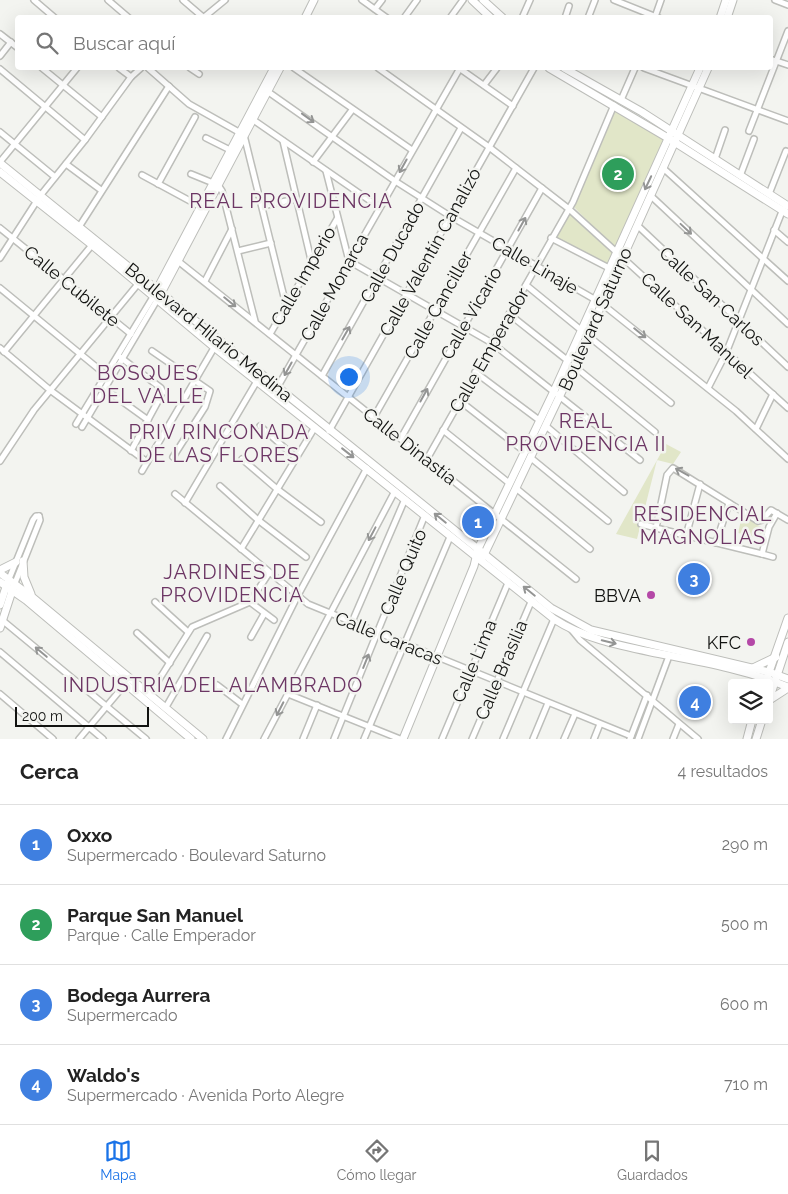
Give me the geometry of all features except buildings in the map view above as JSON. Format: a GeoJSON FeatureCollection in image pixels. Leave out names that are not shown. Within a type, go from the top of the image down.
{"type":"FeatureCollection","features":[{"type":"Feature","properties":{"kind":"street"},"geometry":{"type":"LineString","coordinates":[[34,0],[52,15]]}},
{"type":"Feature","properties":{"kind":"street"},"geometry":{"type":"LineString","coordinates":[[108,0],[126,15]]}},
{"type":"Feature","properties":{"kind":"street"},"geometry":{"type":"LineString","coordinates":[[183,0],[201,15]]}},
{"type":"Feature","properties":{"kind":"street"},"geometry":{"type":"LineString","coordinates":[[206,15],[226,0]]}},
{"type":"Feature","properties":{"kind":"street"},"geometry":{"type":"LineString","coordinates":[[306,15],[314,0]]}},
{"type":"Feature","properties":{"kind":"street"},"geometry":{"type":"LineString","coordinates":[[362,0],[383,15]]}},
{"type":"Feature","properties":{"kind":"street"},"geometry":{"type":"LineString","coordinates":[[375,9],[382,0]]}},
{"type":"Feature","properties":{"kind":"street"},"geometry":{"type":"LineString","coordinates":[[406,15],[417,0]]}},
{"type":"Feature","properties":{"kind":"street"},"geometry":{"type":"LineString","coordinates":[[452,15],[463,0]]}},
{"type":"Feature","properties":{"kind":"street"},"geometry":{"type":"LineString","coordinates":[[472,0],[489,15]]}},
{"type":"Feature","properties":{"kind":"street"},"geometry":{"type":"LineString","coordinates":[[483,0],[500,15]]}},
{"type":"Feature","properties":{"kind":"street"},"geometry":{"type":"LineString","coordinates":[[523,15],[530,0]]}},
{"type":"Feature","properties":{"kind":"street"},"geometry":{"type":"LineString","coordinates":[[589,15],[595,0]]}},
{"type":"Feature","properties":{"kind":"street"},"geometry":{"type":"LineString","coordinates":[[614,0],[651,15]]}},
{"type":"Feature","properties":{"kind":"street"},"geometry":{"type":"LineString","coordinates":[[657,15],[661,0]]}},
{"type":"Feature","properties":{"kind":"street"},"geometry":{"type":"LineString","coordinates":[[721,15],[726,0]]}},
{"type":"Feature","properties":{"kind":"street"},"geometry":{"type":"LineString","coordinates":[[728,15],[733,0]]}},
{"type":"Feature","properties":{"kind":"street"},"geometry":{"type":"LineString","coordinates":[[776,0],[788,5]]}},
{"type":"Feature","properties":{"kind":"street"},"geometry":{"type":"LineString","coordinates":[[566,15],[568,6]]}},
{"type":"Feature","properties":{"kind":"street"},"geometry":{"type":"LineString","coordinates":[[749,131],[788,31]]}},
{"type":"Feature","properties":{"kind":"street"},"geometry":{"type":"LineString","coordinates":[[0,34],[15,45]]}},
{"type":"Feature","properties":{"kind":"street"},"geometry":{"type":"LineString","coordinates":[[0,56],[11,42]]}},
{"type":"Feature","properties":{"kind":"street"},"geometry":{"type":"LineString","coordinates":[[773,60],[788,65]]}},
{"type":"Feature","properties":{"kind":"street"},"geometry":{"type":"LineString","coordinates":[[0,69],[85,140]]}},
{"type":"Feature","properties":{"kind":"street"},"geometry":{"type":"LineString","coordinates":[[44,70],[102,117]]}},
{"type":"Feature","properties":{"kind":"street"},"geometry":{"type":"LineString","coordinates":[[0,163],[75,70]]}},
{"type":"Feature","properties":{"kind":"street"},"geometry":{"type":"LineString","coordinates":[[121,70],[131,77]]}},
{"type":"Feature","properties":{"kind":"street"},"geometry":{"type":"LineString","coordinates":[[0,258],[39,198],[138,70]]}},
{"type":"Feature","properties":{"kind":"street"},"geometry":{"type":"LineString","coordinates":[[150,70],[199,111],[242,133],[286,306]]}},
{"type":"Feature","properties":{"kind":"street"},"geometry":{"type":"LineString","coordinates":[[193,70],[199,74]]}},
{"type":"Feature","properties":{"kind":"street"},"geometry":{"type":"LineString","coordinates":[[82,427],[105,389],[131,334],[157,295],[273,70]]}},
{"type":"Feature","properties":{"kind":"street"},"geometry":{"type":"LineString","coordinates":[[215,184],[230,150],[252,119],[279,70]]}},
{"type":"Feature","properties":{"kind":"street"},"geometry":{"type":"LineString","coordinates":[[297,70],[412,150]]}},
{"type":"Feature","properties":{"kind":"street","name":"Calle San Manuel"},"geometry":{"type":"LineString","coordinates":[[381,70],[489,147],[569,209],[788,408]]}},
{"type":"Feature","properties":{"kind":"street","name":"Calle Monarca"},"geometry":{"type":"LineString","coordinates":[[277,388],[459,70]]}},
{"type":"Feature","properties":{"kind":"street"},"geometry":{"type":"LineString","coordinates":[[463,70],[514,106]]}},
{"type":"Feature","properties":{"kind":"street"},"geometry":{"type":"LineString","coordinates":[[484,85],[495,70]]}},
{"type":"Feature","properties":{"kind":"street","name":"Calle Valentín Canalizó"},"geometry":{"type":"LineString","coordinates":[[326,436],[533,70]]}},
{"type":"Feature","properties":{"kind":"street"},"geometry":{"type":"LineString","coordinates":[[566,70],[621,100],[673,137],[786,209]]}},
{"type":"Feature","properties":{"kind":"street"},"geometry":{"type":"LineString","coordinates":[[566,70],[614,105],[715,159],[769,194],[786,209]]}},
{"type":"Feature","properties":{"kind":"street"},"geometry":{"type":"LineString","coordinates":[[621,100],[634,70]]}},
{"type":"Feature","properties":{"kind":"street"},"geometry":{"type":"LineString","coordinates":[[650,70],[788,121]]}},
{"type":"Feature","properties":{"kind":"street","name":"Boulevard Saturno"},"geometry":{"type":"LineString","coordinates":[[697,86],[700,70]]}},
{"type":"Feature","properties":{"kind":"street","name":"Boulevard Saturno"},"geometry":{"type":"LineString","coordinates":[[598,301],[616,251],[697,86],[707,70]]}},
{"type":"Feature","properties":{"kind":"street"},"geometry":{"type":"LineString","coordinates":[[78,227],[169,86]]}},
{"type":"Feature","properties":{"kind":"street","name":"Calle Linaje"},"geometry":{"type":"LineString","coordinates":[[267,91],[395,181],[450,216],[598,301],[708,388],[788,458]]}},
{"type":"Feature","properties":{"kind":"street","name":"Calle Emperador"},"geometry":{"type":"LineString","coordinates":[[427,458],[569,209],[594,155],[614,105]]}},
{"type":"Feature","properties":{"kind":"street"},"geometry":{"type":"LineString","coordinates":[[313,162],[352,110]]}},
{"type":"Feature","properties":{"kind":"street"},"geometry":{"type":"LineString","coordinates":[[158,184],[195,117]]}},
{"type":"Feature","properties":{"kind":"street"},"geometry":{"type":"LineString","coordinates":[[252,119],[379,207]]}},
{"type":"Feature","properties":{"kind":"street","name":"Calle Ducado"},"geometry":{"type":"LineString","coordinates":[[322,376],[461,128]]}},
{"type":"Feature","properties":{"kind":"street"},"geometry":{"type":"LineString","coordinates":[[715,159],[725,130]]}},
{"type":"Feature","properties":{"kind":"street"},"geometry":{"type":"LineString","coordinates":[[0,132],[55,177]]}},
{"type":"Feature","properties":{"kind":"street","name":"Boulevard Saturno"},"geometry":{"type":"LineString","coordinates":[[478,549],[567,360],[584,332],[598,301],[623,257],[664,168],[673,137]]}},
{"type":"Feature","properties":{"kind":"street"},"geometry":{"type":"LineString","coordinates":[[206,138],[230,150]]}},
{"type":"Feature","properties":{"kind":"street"},"geometry":{"type":"LineString","coordinates":[[282,140],[311,260]]}},
{"type":"Feature","properties":{"kind":"street"},"geometry":{"type":"LineString","coordinates":[[740,176],[754,140]]}},
{"type":"Feature","properties":{"kind":"street"},"geometry":{"type":"LineString","coordinates":[[769,194],[786,151]]}},
{"type":"Feature","properties":{"kind":"street","name":"Boulevard Hilario Medina"},"geometry":{"type":"LineString","coordinates":[[0,163],[138,284],[157,295]]}},
{"type":"Feature","properties":{"kind":"street"},"geometry":{"type":"LineString","coordinates":[[66,164],[102,190]]}},
{"type":"Feature","properties":{"kind":"street","name":"Calle Canciller"},"geometry":{"type":"LineString","coordinates":[[374,417],[516,168]]}},
{"type":"Feature","properties":{"kind":"street"},"geometry":{"type":"LineString","coordinates":[[664,168],[788,282]]}},
{"type":"Feature","properties":{"kind":"street"},"geometry":{"type":"LineString","coordinates":[[326,171],[336,219],[349,261],[492,343],[640,460]]}},
{"type":"Feature","properties":{"kind":"street","name":"Boulevard Hilario Medina"},"geometry":{"type":"LineString","coordinates":[[0,172],[78,227],[257,381],[450,536],[551,608],[583,626],[753,668],[767,678]]}},
{"type":"Feature","properties":{"kind":"street"},"geometry":{"type":"LineString","coordinates":[[190,174],[215,184],[226,203],[255,322]]}},
{"type":"Feature","properties":{"kind":"street"},"geometry":{"type":"LineString","coordinates":[[142,175],[202,207]]}},
{"type":"Feature","properties":{"kind":"street","name":"Calle Vicario"},"geometry":{"type":"LineString","coordinates":[[401,438],[542,188]]}},
{"type":"Feature","properties":{"kind":"street"},"geometry":{"type":"LineString","coordinates":[[651,196],[788,324]]}},
{"type":"Feature","properties":{"kind":"street"},"geometry":{"type":"LineString","coordinates":[[262,206],[296,199]]}},
{"type":"Feature","properties":{"kind":"street"},"geometry":{"type":"LineString","coordinates":[[76,424],[106,375],[120,357],[178,261],[202,207]]}},
{"type":"Feature","properties":{"kind":"street"},"geometry":{"type":"LineString","coordinates":[[708,388],[740,321],[774,230],[786,209]]}},
{"type":"Feature","properties":{"kind":"street","name":"Calle Imperio"},"geometry":{"type":"LineString","coordinates":[[270,334],[336,219]]}},
{"type":"Feature","properties":{"kind":"street","name":"Calle San Carlos"},"geometry":{"type":"LineString","coordinates":[[637,225],[788,367]]}},
{"type":"Feature","properties":{"kind":"street","name":"Calle Cubilete"},"geometry":{"type":"LineString","coordinates":[[0,228],[131,334]]}},
{"type":"Feature","properties":{"kind":"street"},"geometry":{"type":"LineString","coordinates":[[205,281],[232,229]]}},
{"type":"Feature","properties":{"kind":"street"},"geometry":{"type":"LineString","coordinates":[[774,230],[788,242]]}},
{"type":"Feature","properties":{"kind":"street"},"geometry":{"type":"LineString","coordinates":[[551,238],[609,268]]}},
{"type":"Feature","properties":{"kind":"street"},"geometry":{"type":"LineString","coordinates":[[238,251],[271,243]]}},
{"type":"Feature","properties":{"kind":"street"},"geometry":{"type":"LineString","coordinates":[[92,245],[35,316],[2,350],[50,390],[147,462]]}},
{"type":"Feature","properties":{"kind":"street","name":"Calle Dinastía"},"geometry":{"type":"LineString","coordinates":[[178,261],[347,397],[427,458],[576,580]]}},
{"type":"Feature","properties":{"kind":"street"},"geometry":{"type":"LineString","coordinates":[[0,461],[24,423],[138,284]]}},
{"type":"Feature","properties":{"kind":"street"},"geometry":{"type":"LineString","coordinates":[[526,285],[671,403]]}},
{"type":"Feature","properties":{"kind":"street"},"geometry":{"type":"LineString","coordinates":[[0,288],[106,375]]}},
{"type":"Feature","properties":{"kind":"street"},"geometry":{"type":"LineString","coordinates":[[509,314],[567,360]]}},
{"type":"Feature","properties":{"kind":"street","name":"Boulevard Saturno"},"geometry":{"type":"LineString","coordinates":[[401,739],[474,566],[502,520],[574,366],[584,332]]}},
{"type":"Feature","properties":{"kind":"street"},"geometry":{"type":"LineString","coordinates":[[142,470],[216,344]]}},
{"type":"Feature","properties":{"kind":"street","name":"Boulevard Hilario Medina"},"geometry":{"type":"LineString","coordinates":[[216,344],[331,428],[478,549],[480,557],[508,583],[554,619],[597,639],[747,674],[777,679],[788,678]]}},
{"type":"Feature","properties":{"kind":"street"},"geometry":{"type":"LineString","coordinates":[[152,351],[208,390],[210,396],[173,457]]}},
{"type":"Feature","properties":{"kind":"street"},"geometry":{"type":"LineString","coordinates":[[120,357],[162,390],[131,451]]}},
{"type":"Feature","properties":{"kind":"street"},"geometry":{"type":"LineString","coordinates":[[574,366],[655,432]]}},
{"type":"Feature","properties":{"kind":"street"},"geometry":{"type":"LineString","coordinates":[[475,372],[539,420]]}},
{"type":"Feature","properties":{"kind":"street"},"geometry":{"type":"LineString","coordinates":[[185,503],[257,381]]}},
{"type":"Feature","properties":{"kind":"street"},"geometry":{"type":"LineString","coordinates":[[105,389],[148,420]]}},
{"type":"Feature","properties":{"kind":"street"},"geometry":{"type":"LineString","coordinates":[[756,429],[773,394]]}},
{"type":"Feature","properties":{"kind":"street"},"geometry":{"type":"LineString","coordinates":[[460,401],[524,451]]}},
{"type":"Feature","properties":{"kind":"street"},"geometry":{"type":"LineString","coordinates":[[260,426],[296,458]]}},
{"type":"Feature","properties":{"kind":"street"},"geometry":{"type":"LineString","coordinates":[[546,426],[624,492]]}},
{"type":"Feature","properties":{"kind":"street"},"geometry":{"type":"LineString","coordinates":[[241,549],[315,427]]}},
{"type":"Feature","properties":{"kind":"street"},"geometry":{"type":"LineString","coordinates":[[443,430],[509,483]]}},
{"type":"Feature","properties":{"kind":"street"},"geometry":{"type":"LineString","coordinates":[[531,458],[608,521]]}},
{"type":"Feature","properties":{"kind":"street"},"geometry":{"type":"LineString","coordinates":[[242,459],[277,489],[321,522]]}},
{"type":"Feature","properties":{"kind":"street"},"geometry":{"type":"LineString","coordinates":[[226,739],[297,597],[367,468]]}},
{"type":"Feature","properties":{"kind":"street"},"geometry":{"type":"LineString","coordinates":[[656,528],[670,470],[677,469],[758,521],[764,518],[770,511],[788,520]]}},
{"type":"Feature","properties":{"kind":"street"},"geometry":{"type":"LineString","coordinates":[[686,536],[700,484]]}},
{"type":"Feature","properties":{"kind":"street"},"geometry":{"type":"LineString","coordinates":[[220,486],[258,520],[306,557]]}},
{"type":"Feature","properties":{"kind":"street"},"geometry":{"type":"LineString","coordinates":[[517,489],[590,549]]}},
{"type":"Feature","properties":{"kind":"street"},"geometry":{"type":"LineString","coordinates":[[266,738],[395,491]]}},
{"type":"Feature","properties":{"kind":"street","name":"Calle Caracas"},"geometry":{"type":"LineString","coordinates":[[175,494],[297,597],[330,614],[630,737]]}},
{"type":"Feature","properties":{"kind":"street"},"geometry":{"type":"LineString","coordinates":[[352,622],[405,499]]}},
{"type":"Feature","properties":{"kind":"street"},"geometry":{"type":"LineString","coordinates":[[716,543],[729,503]]}},
{"type":"Feature","properties":{"kind":"street"},"geometry":{"type":"LineString","coordinates":[[762,554],[769,527],[777,513]]}},
{"type":"Feature","properties":{"kind":"street"},"geometry":{"type":"LineString","coordinates":[[0,628],[8,584],[19,561],[40,520],[38,515],[33,520],[19,561],[29,598]]}},
{"type":"Feature","properties":{"kind":"street","name":"Calle Quito"},"geometry":{"type":"LineString","coordinates":[[334,739],[425,515]]}},
{"type":"Feature","properties":{"kind":"street"},"geometry":{"type":"LineString","coordinates":[[641,524],[773,557]]}},
{"type":"Feature","properties":{"kind":"street"},"geometry":{"type":"LineString","coordinates":[[364,739],[450,536]]}},
{"type":"Feature","properties":{"kind":"street"},"geometry":{"type":"LineString","coordinates":[[19,561],[0,571],[8,584],[29,598],[128,681],[191,739]]}},
{"type":"Feature","properties":{"kind":"street"},"geometry":{"type":"LineString","coordinates":[[150,694],[188,632],[198,623],[250,602],[269,574]]}},
{"type":"Feature","properties":{"kind":"street","name":"Calle Lima"},"geometry":{"type":"LineString","coordinates":[[442,739],[508,583]]}},
{"type":"Feature","properties":{"kind":"street"},"geometry":{"type":"LineString","coordinates":[[3,606],[29,598]]}},
{"type":"Feature","properties":{"kind":"street"},"geometry":{"type":"LineString","coordinates":[[155,602],[188,632]]}},
{"type":"Feature","properties":{"kind":"street"},"geometry":{"type":"LineString","coordinates":[[250,602],[274,620]]}},
{"type":"Feature","properties":{"kind":"street","name":"Calle Brasilia"},"geometry":{"type":"LineString","coordinates":[[472,739],[531,602]]}},
{"type":"Feature","properties":{"kind":"street"},"geometry":{"type":"LineString","coordinates":[[251,637],[264,614]]}},
{"type":"Feature","properties":{"kind":"street"},"geometry":{"type":"LineString","coordinates":[[773,690],[777,679],[779,658],[788,618]]}},
{"type":"Feature","properties":{"kind":"street"},"geometry":{"type":"LineString","coordinates":[[503,739],[554,619]]}},
{"type":"Feature","properties":{"kind":"street"},"geometry":{"type":"LineString","coordinates":[[2,620],[146,739]]}},
{"type":"Feature","properties":{"kind":"street"},"geometry":{"type":"LineString","coordinates":[[570,628],[580,640],[698,739]]}},
{"type":"Feature","properties":{"kind":"street"},"geometry":{"type":"LineString","coordinates":[[137,633],[170,663]]}},
{"type":"Feature","properties":{"kind":"street"},"geometry":{"type":"LineString","coordinates":[[166,708],[207,636]]}},
{"type":"Feature","properties":{"kind":"street"},"geometry":{"type":"LineString","coordinates":[[767,678],[788,642]]}},
{"type":"Feature","properties":{"kind":"street"},"geometry":{"type":"LineString","coordinates":[[0,652],[102,739]]}},
{"type":"Feature","properties":{"kind":"street"},"geometry":{"type":"LineString","coordinates":[[638,739],[670,656]]}},
{"type":"Feature","properties":{"kind":"street"},"geometry":{"type":"LineString","coordinates":[[753,668],[779,658]]}},
{"type":"Feature","properties":{"kind":"street"},"geometry":{"type":"LineString","coordinates":[[779,658],[788,678]]}},
{"type":"Feature","properties":{"kind":"street"},"geometry":{"type":"LineString","coordinates":[[747,674],[751,679]]}},
{"type":"Feature","properties":{"kind":"street","name":"Boulevard Hilario Medina"},"geometry":{"type":"LineString","coordinates":[[777,679],[788,688]]}},
{"type":"Feature","properties":{"kind":"street"},"geometry":{"type":"LineString","coordinates":[[128,681],[150,694],[203,739]]}},
{"type":"Feature","properties":{"kind":"street"},"geometry":{"type":"LineString","coordinates":[[79,739],[128,681]]}},
{"type":"Feature","properties":{"kind":"street"},"geometry":{"type":"LineString","coordinates":[[216,686],[242,704]]}},
{"type":"Feature","properties":{"kind":"street"},"geometry":{"type":"LineString","coordinates":[[773,696],[788,688]]}},
{"type":"Feature","properties":{"kind":"street"},"geometry":{"type":"LineString","coordinates":[[0,694],[53,739]]}},
{"type":"Feature","properties":{"kind":"street"},"geometry":{"type":"LineString","coordinates":[[288,694],[401,739]]}},
{"type":"Feature","properties":{"kind":"street"},"geometry":{"type":"LineString","coordinates":[[630,737],[647,695]]}},
{"type":"Feature","properties":{"kind":"street"},"geometry":{"type":"LineString","coordinates":[[533,739],[548,703]]}},
{"type":"Feature","properties":{"kind":"street"},"geometry":{"type":"LineString","coordinates":[[303,739],[318,705]]}},
{"type":"Feature","properties":{"kind":"street"},"geometry":{"type":"LineString","coordinates":[[564,739],[575,714]]}},
{"type":"Feature","properties":{"kind":"street"},"geometry":{"type":"LineString","coordinates":[[594,739],[600,724]]}},
{"type":"Feature","properties":{"kind":"street"},"geometry":{"type":"LineString","coordinates":[[673,739],[679,724]]}},
{"type":"Feature","properties":{"kind":"street"},"geometry":{"type":"LineString","coordinates":[[747,739],[751,724]]}},
{"type":"Feature","properties":{"kind":"street"},"geometry":{"type":"LineString","coordinates":[[756,739],[761,724]]}},
{"type":"Feature","properties":{"kind":"green space"},"geometry":{"type":"Polygon","coordinates":[[[614,108],[663,140],[609,268],[551,238],[569,209],[610,244],[574,207],[614,108]]]}},
{"type":"Feature","properties":{"kind":"green space"},"geometry":{"type":"Polygon","coordinates":[[[666,444],[681,452],[673,464],[657,460],[666,444]]]}},
{"type":"Feature","properties":{"kind":"green space"},"geometry":{"type":"Polygon","coordinates":[[[657,460],[637,539],[616,534],[657,460]]]}},
{"type":"Feature","properties":{"kind":"green space"},"geometry":{"type":"Polygon","coordinates":[[[742,516],[763,528],[762,539],[738,533],[742,516]]]}},
{"type":"Feature","properties":{"kind":"place","name":"Parque San Manuel"},"geometry":{"type":"Point","coordinates":[618,174]}},
{"type":"Feature","properties":{"kind":"place","name":"Oxxo"},"geometry":{"type":"Point","coordinates":[478,522]}},
{"type":"Feature","properties":{"kind":"place","name":"Bodega Aurrera"},"geometry":{"type":"Point","coordinates":[694,579]}},
{"type":"Feature","properties":{"kind":"place","name":"BBVA"},"geometry":{"type":"Point","coordinates":[651,595]}},
{"type":"Feature","properties":{"kind":"place","name":"KFC"},"geometry":{"type":"Point","coordinates":[751,642]}},
{"type":"Feature","properties":{"kind":"place","name":"Waldo's"},"geometry":{"type":"Point","coordinates":[695,702]}},
{"type":"Feature","properties":{"kind":"district","name":"REAL PROVIDENCIA"},"geometry":{"type":"Point","coordinates":[291,201]}},
{"type":"Feature","properties":{"kind":"district","name":"BOSQUES DEL VALLE"},"geometry":{"type":"Point","coordinates":[148,384]}},
{"type":"Feature","properties":{"kind":"district","name":"REAL PROVIDENCIA II"},"geometry":{"type":"Point","coordinates":[586,432]}},
{"type":"Feature","properties":{"kind":"district","name":"PRIV RINCONADA DE LAS FLORES"},"geometry":{"type":"Point","coordinates":[219,444]}},
{"type":"Feature","properties":{"kind":"district","name":"RESIDENCIAL MAGNOLIAS"},"geometry":{"type":"Point","coordinates":[703,526]}},
{"type":"Feature","properties":{"kind":"district","name":"JARDINES DE PROVIDENCIA"},"geometry":{"type":"Point","coordinates":[232,584]}},
{"type":"Feature","properties":{"kind":"district","name":"INDUSTRIA DEL ALAMBRADO"},"geometry":{"type":"Point","coordinates":[213,685]}}]}
